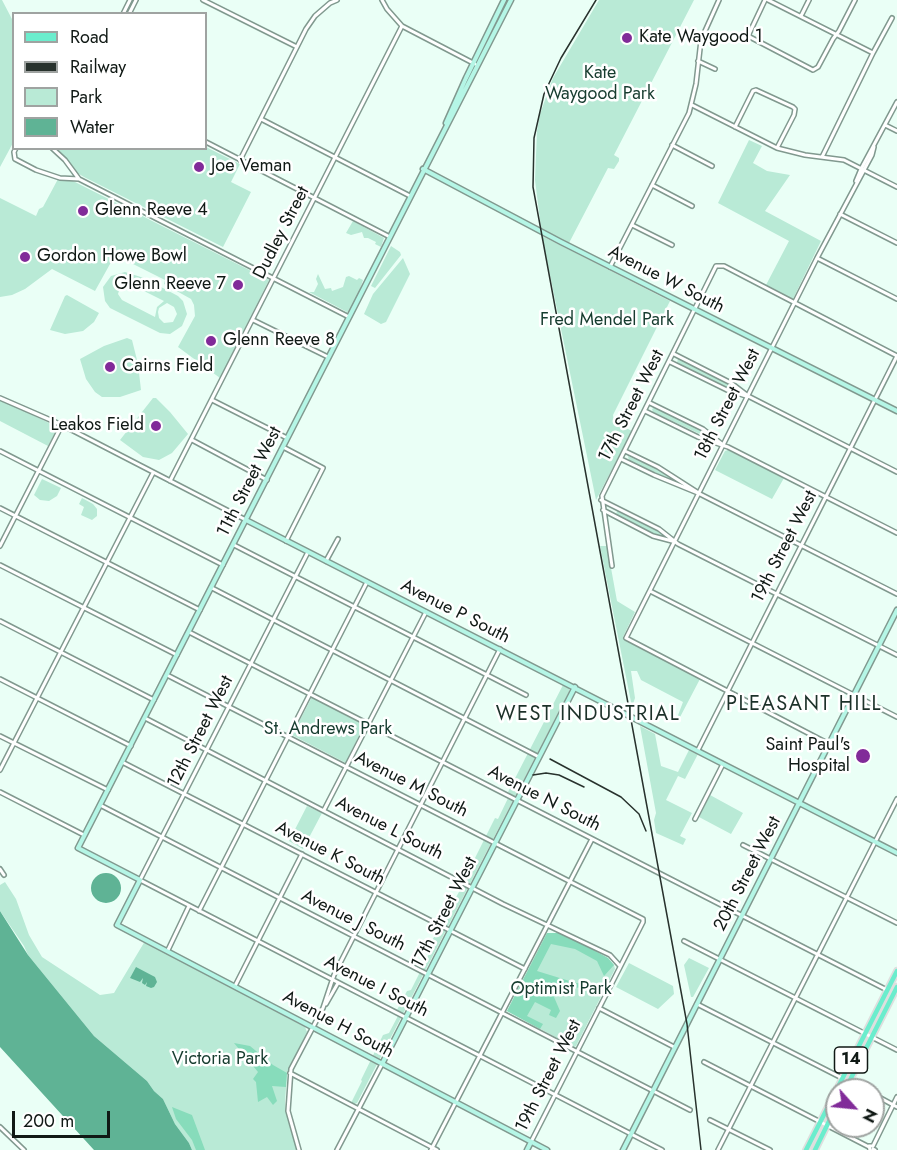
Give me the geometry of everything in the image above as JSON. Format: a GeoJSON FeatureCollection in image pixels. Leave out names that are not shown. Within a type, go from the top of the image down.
{"type":"FeatureCollection","features":[{"type":"Feature","properties":{"kind":"main road","name":"11th Street West"},"geometry":{"type":"LineString","coordinates":[[445,127],[449,114],[504,0]]}},
{"type":"Feature","properties":{"kind":"main road","name":"11th Street West"},"geometry":{"type":"LineString","coordinates":[[78,848],[511,0]]}},
{"type":"Feature","properties":{"kind":"main road","name":"Avenue W South"},"geometry":{"type":"LineString","coordinates":[[423,169],[610,267],[897,411]]}},
{"type":"Feature","properties":{"kind":"main road","name":"Avenue P South"},"geometry":{"type":"LineString","coordinates":[[246,520],[897,853]]}},
{"type":"Feature","properties":{"kind":"main road","name":"20th Street West"},"geometry":{"type":"LineString","coordinates":[[623,1150],[897,610]]}},
{"type":"Feature","properties":{"kind":"main road","name":"17th Street West"},"geometry":{"type":"LineString","coordinates":[[382,1064],[575,687]]}},
{"type":"Feature","properties":{"kind":"main road","name":"Avenue I South"},"geometry":{"type":"LineString","coordinates":[[78,848],[140,880]]}},
{"type":"Feature","properties":{"kind":"main road","name":"12th Street West"},"geometry":{"type":"LineString","coordinates":[[117,925],[140,880]]}},
{"type":"Feature","properties":{"kind":"main road","name":"Avenue H South"},"geometry":{"type":"LineString","coordinates":[[117,925],[547,1150]]}},
{"type":"Feature","properties":{"kind":"main road","name":"14"},"geometry":{"type":"LineString","coordinates":[[842,1078],[897,971]]}},
{"type":"Feature","properties":{"kind":"main road","name":"14"},"geometry":{"type":"LineString","coordinates":[[851,1078],[895,998],[897,987]]}},
{"type":"Feature","properties":{"kind":"main road","name":"14"},"geometry":{"type":"LineString","coordinates":[[806,1150],[825,1112]]}},
{"type":"Feature","properties":{"kind":"main road"},"geometry":{"type":"LineString","coordinates":[[814,1150],[825,1129]]}},
{"type":"Feature","properties":{"kind":"main road","name":"19th Street West"},"geometry":{"type":"LineString","coordinates":[[527,1150],[531,1142]]}},
{"type":"Feature","properties":{"kind":"street"},"geometry":{"type":"LineString","coordinates":[[202,0],[297,48]]}},
{"type":"Feature","properties":{"kind":"street"},"geometry":{"type":"LineString","coordinates":[[240,160],[315,16],[337,0]]}},
{"type":"Feature","properties":{"kind":"street"},"geometry":{"type":"LineString","coordinates":[[382,0],[402,26],[478,65]]}},
{"type":"Feature","properties":{"kind":"street"},"geometry":{"type":"LineString","coordinates":[[610,267],[692,105],[703,34],[719,0]]}},
{"type":"Feature","properties":{"kind":"street"},"geometry":{"type":"LineString","coordinates":[[855,0],[837,34],[817,69],[812,70],[748,36],[767,0],[801,16],[837,34],[873,53]]}},
{"type":"Feature","properties":{"kind":"street"},"geometry":{"type":"LineString","coordinates":[[801,16],[810,0]]}},
{"type":"Feature","properties":{"kind":"street"},"geometry":{"type":"LineString","coordinates":[[822,157],[892,18]]}},
{"type":"Feature","properties":{"kind":"street","name":"Dudley Street"},"geometry":{"type":"LineString","coordinates":[[170,481],[402,26]]}},
{"type":"Feature","properties":{"kind":"street"},"geometry":{"type":"LineString","coordinates":[[698,61],[715,69]]}},
{"type":"Feature","properties":{"kind":"street"},"geometry":{"type":"LineString","coordinates":[[735,127],[756,90],[793,107],[794,115],[777,148]]}},
{"type":"Feature","properties":{"kind":"street"},"geometry":{"type":"LineString","coordinates":[[897,102],[885,125],[897,131]]}},
{"type":"Feature","properties":{"kind":"street"},"geometry":{"type":"LineString","coordinates":[[692,105],[777,148],[844,160],[897,187]]}},
{"type":"Feature","properties":{"kind":"street"},"geometry":{"type":"LineString","coordinates":[[261,119],[410,196]]}},
{"type":"Feature","properties":{"kind":"street","name":"18th Street West"},"geometry":{"type":"LineString","coordinates":[[727,691],[626,638],[885,125]]}},
{"type":"Feature","properties":{"kind":"street"},"geometry":{"type":"LineString","coordinates":[[207,143],[390,237]]}},
{"type":"Feature","properties":{"kind":"street"},"geometry":{"type":"LineString","coordinates":[[672,146],[712,166]]}},
{"type":"Feature","properties":{"kind":"street"},"geometry":{"type":"LineString","coordinates":[[15,150],[15,159],[36,170],[60,178],[79,179],[350,317]]}},
{"type":"Feature","properties":{"kind":"street"},"geometry":{"type":"LineString","coordinates":[[54,150],[79,179]]}},
{"type":"Feature","properties":{"kind":"street"},"geometry":{"type":"LineString","coordinates":[[652,185],[692,206]]}},
{"type":"Feature","properties":{"kind":"street"},"geometry":{"type":"LineString","coordinates":[[840,214],[897,243]]}},
{"type":"Feature","properties":{"kind":"street"},"geometry":{"type":"LineString","coordinates":[[632,225],[672,245]]}},
{"type":"Feature","properties":{"kind":"street"},"geometry":{"type":"LineString","coordinates":[[817,258],[897,300]]}},
{"type":"Feature","properties":{"kind":"street","name":"17th Street West"},"geometry":{"type":"LineString","coordinates":[[601,500],[719,265],[795,303]]}},
{"type":"Feature","properties":{"kind":"street"},"geometry":{"type":"LineString","coordinates":[[795,303],[897,356]]}},
{"type":"Feature","properties":{"kind":"street"},"geometry":{"type":"LineString","coordinates":[[254,320],[328,357]]}},
{"type":"Feature","properties":{"kind":"street"},"geometry":{"type":"LineString","coordinates":[[674,354],[731,383],[748,396],[897,472]]}},
{"type":"Feature","properties":{"kind":"street","name":"19th Street West"},"geometry":{"type":"LineString","coordinates":[[698,750],[897,356]]}},
{"type":"Feature","properties":{"kind":"street"},"geometry":{"type":"LineString","coordinates":[[670,362],[727,390],[748,396]]}},
{"type":"Feature","properties":{"kind":"street","name":"Avenue P South"},"geometry":{"type":"LineString","coordinates":[[0,398],[62,425],[246,520]]}},
{"type":"Feature","properties":{"kind":"street"},"geometry":{"type":"LineString","coordinates":[[212,400],[287,438]]}},
{"type":"Feature","properties":{"kind":"street"},"geometry":{"type":"LineString","coordinates":[[650,403],[703,429],[723,445]]}},
{"type":"Feature","properties":{"kind":"street"},"geometry":{"type":"LineString","coordinates":[[645,411],[698,437],[723,445],[897,533]]}},
{"type":"Feature","properties":{"kind":"street"},"geometry":{"type":"LineString","coordinates":[[0,546],[62,425]]}},
{"type":"Feature","properties":{"kind":"street"},"geometry":{"type":"LineString","coordinates":[[192,440],[267,480]]}},
{"type":"Feature","properties":{"kind":"street"},"geometry":{"type":"LineString","coordinates":[[283,447],[323,468],[286,541]]}},
{"type":"Feature","properties":{"kind":"street"},"geometry":{"type":"LineString","coordinates":[[0,451],[223,565]]}},
{"type":"Feature","properties":{"kind":"street"},"geometry":{"type":"LineString","coordinates":[[625,451],[658,467],[698,494]]}},
{"type":"Feature","properties":{"kind":"street"},"geometry":{"type":"LineString","coordinates":[[621,459],[698,494],[897,594]]}},
{"type":"Feature","properties":{"kind":"street"},"geometry":{"type":"LineString","coordinates":[[0,770],[153,473]]}},
{"type":"Feature","properties":{"kind":"street"},"geometry":{"type":"LineString","coordinates":[[601,500],[659,529],[674,542]]}},
{"type":"Feature","properties":{"kind":"street"},"geometry":{"type":"LineString","coordinates":[[601,500],[612,566]]}},
{"type":"Feature","properties":{"kind":"street"},"geometry":{"type":"LineString","coordinates":[[611,514],[614,507]]}},
{"type":"Feature","properties":{"kind":"street"},"geometry":{"type":"LineString","coordinates":[[0,508],[200,610]]}},
{"type":"Feature","properties":{"kind":"street"},"geometry":{"type":"LineString","coordinates":[[603,510],[653,536],[674,542],[897,655]]}},
{"type":"Feature","properties":{"kind":"street"},"geometry":{"type":"LineString","coordinates":[[326,561],[338,539]]}},
{"type":"Feature","properties":{"kind":"street"},"geometry":{"type":"LineString","coordinates":[[234,545],[526,695]]}},
{"type":"Feature","properties":{"kind":"street","name":"12th Street West"},"geometry":{"type":"LineString","coordinates":[[140,880],[308,552]]}},
{"type":"Feature","properties":{"kind":"street"},"geometry":{"type":"LineString","coordinates":[[0,565],[177,655]]}},
{"type":"Feature","properties":{"kind":"street"},"geometry":{"type":"LineString","coordinates":[[199,911],[367,582]]}},
{"type":"Feature","properties":{"kind":"street"},"geometry":{"type":"LineString","coordinates":[[212,588],[539,757]]}},
{"type":"Feature","properties":{"kind":"street"},"geometry":{"type":"LineString","coordinates":[[649,590],[897,717]]}},
{"type":"Feature","properties":{"kind":"street"},"geometry":{"type":"LineString","coordinates":[[324,811],[426,612]]}},
{"type":"Feature","properties":{"kind":"street"},"geometry":{"type":"LineString","coordinates":[[0,621],[154,700]]}},
{"type":"Feature","properties":{"kind":"street","name":"Avenue N South"},"geometry":{"type":"LineString","coordinates":[[189,632],[887,990]]}},
{"type":"Feature","properties":{"kind":"street"},"geometry":{"type":"LineString","coordinates":[[323,1008],[332,980],[500,650]]}},
{"type":"Feature","properties":{"kind":"street","name":"Avenue M South"},"geometry":{"type":"LineString","coordinates":[[167,675],[643,919]]}},
{"type":"Feature","properties":{"kind":"street"},"geometry":{"type":"LineString","coordinates":[[0,679],[130,746]]}},
{"type":"Feature","properties":{"kind":"street"},"geometry":{"type":"LineString","coordinates":[[727,691],[830,744]]}},
{"type":"Feature","properties":{"kind":"street","name":"Avenue L South"},"geometry":{"type":"LineString","coordinates":[[145,718],[472,888],[610,955],[620,966]]}},
{"type":"Feature","properties":{"kind":"street"},"geometry":{"type":"LineString","coordinates":[[0,735],[108,790]]}},
{"type":"Feature","properties":{"kind":"street","name":"Avenue K South"},"geometry":{"type":"LineString","coordinates":[[122,762],[525,969]]}},
{"type":"Feature","properties":{"kind":"street"},"geometry":{"type":"LineString","coordinates":[[695,819],[723,764]]}},
{"type":"Feature","properties":{"kind":"street"},"geometry":{"type":"LineString","coordinates":[[0,792],[85,835]]}},
{"type":"Feature","properties":{"kind":"street"},"geometry":{"type":"LineString","coordinates":[[718,1150],[897,799]]}},
{"type":"Feature","properties":{"kind":"street","name":"Avenue J South"},"geometry":{"type":"LineString","coordinates":[[100,805],[690,1110]]}},
{"type":"Feature","properties":{"kind":"street"},"geometry":{"type":"LineString","coordinates":[[290,1073],[434,1149],[592,839]]}},
{"type":"Feature","properties":{"kind":"street"},"geometry":{"type":"LineString","coordinates":[[743,845],[897,923]]}},
{"type":"Feature","properties":{"kind":"street"},"geometry":{"type":"LineString","coordinates":[[235,986],[302,854]]}},
{"type":"Feature","properties":{"kind":"street"},"geometry":{"type":"LineString","coordinates":[[0,870],[3,875]]}},
{"type":"Feature","properties":{"kind":"street","name":"Avenue I South"},"geometry":{"type":"LineString","coordinates":[[140,880],[662,1150]]}},
{"type":"Feature","properties":{"kind":"street"},"geometry":{"type":"LineString","coordinates":[[168,950],[189,906]]}},
{"type":"Feature","properties":{"kind":"street","name":"19th Street West"},"geometry":{"type":"LineString","coordinates":[[531,1142],[643,919]]}},
{"type":"Feature","properties":{"kind":"street"},"geometry":{"type":"LineString","coordinates":[[684,940],[897,1050]]}},
{"type":"Feature","properties":{"kind":"street"},"geometry":{"type":"LineString","coordinates":[[299,1150],[288,1111],[290,1073],[313,1026],[338,983]]}},
{"type":"Feature","properties":{"kind":"street"},"geometry":{"type":"LineString","coordinates":[[697,1004],[842,1078]]}},
{"type":"Feature","properties":{"kind":"street"},"geometry":{"type":"LineString","coordinates":[[599,1008],[675,1048]]}},
{"type":"Feature","properties":{"kind":"street"},"geometry":{"type":"LineString","coordinates":[[704,1062],[825,1124]]}},
{"type":"Feature","properties":{"kind":"street","name":"17th Street West"},"geometry":{"type":"LineString","coordinates":[[337,1150],[382,1064]]}},
{"type":"Feature","properties":{"kind":"street"},"geometry":{"type":"LineString","coordinates":[[851,1138],[872,1149],[895,1106],[897,1097]]}},
{"type":"Feature","properties":{"kind":"street"},"geometry":{"type":"LineString","coordinates":[[710,1120],[770,1150]]}},
{"type":"Feature","properties":{"kind":"street"},"geometry":{"type":"LineString","coordinates":[[0,1127],[24,1150]]}},
{"type":"Feature","properties":{"kind":"green space"},"geometry":{"type":"Polygon","coordinates":[[[0,0],[2,0],[12,19],[12,145],[0,167],[0,0]]]}},
{"type":"Feature","properties":{"kind":"green space","name":"Kate Waygood Park"},"geometry":{"type":"Polygon","coordinates":[[[599,0],[694,0],[614,155],[619,158],[619,161],[614,169],[608,168],[569,243],[541,228],[535,180],[537,131],[540,114],[553,78],[599,0]]]}},
{"type":"Feature","properties":{"kind":"green space"},"geometry":{"type":"Polygon","coordinates":[[[749,140],[762,146],[753,163],[767,171],[790,175],[765,211],[821,241],[793,299],[766,285],[789,241],[718,203],[749,140]]]}},
{"type":"Feature","properties":{"kind":"green space"},"geometry":{"type":"Polygon","coordinates":[[[207,148],[240,164],[231,182],[251,192],[223,247],[74,171],[56,150],[207,150],[207,148]]]}},
{"type":"Feature","properties":{"kind":"green space"},"geometry":{"type":"Polygon","coordinates":[[[58,179],[73,181],[269,280],[220,378],[178,347],[195,316],[191,299],[164,284],[165,280],[115,255],[95,291],[52,269],[25,289],[0,297],[0,198],[36,216],[58,179]]]}},
{"type":"Feature","properties":{"kind":"green space"},"geometry":{"type":"Polygon","coordinates":[[[353,221],[384,238],[381,247],[375,244],[376,242],[364,238],[362,232],[351,235],[346,233],[353,221]]]}},
{"type":"Feature","properties":{"kind":"green space","name":"Fred Mendel Park"},"geometry":{"type":"Polygon","coordinates":[[[542,236],[670,301],[613,415],[614,422],[632,431],[596,500],[542,236]]]}},
{"type":"Feature","properties":{"kind":"green space"},"geometry":{"type":"Polygon","coordinates":[[[391,246],[401,255],[375,288],[371,286],[391,246]]]}},
{"type":"Feature","properties":{"kind":"green space"},"geometry":{"type":"Polygon","coordinates":[[[403,258],[410,274],[386,322],[381,324],[364,314],[373,294],[403,258]]]}},
{"type":"Feature","properties":{"kind":"green space"},"geometry":{"type":"Polygon","coordinates":[[[125,272],[144,278],[178,296],[183,301],[187,314],[182,326],[170,334],[160,333],[110,308],[105,301],[103,287],[111,276],[125,272]],[[124,284],[120,287],[118,294],[122,300],[155,317],[157,307],[164,301],[134,286],[124,284]],[[167,303],[159,308],[158,312],[159,318],[164,323],[173,322],[177,314],[174,307],[167,303]]]}},
{"type":"Feature","properties":{"kind":"green space"},"geometry":{"type":"Polygon","coordinates":[[[318,274],[325,289],[331,288],[332,291],[343,287],[346,277],[363,280],[353,311],[347,312],[309,292],[314,292],[318,284],[316,279],[318,274]]]}},
{"type":"Feature","properties":{"kind":"green space"},"geometry":{"type":"Polygon","coordinates":[[[67,295],[99,313],[94,322],[83,331],[65,334],[50,330],[67,295]]]}},
{"type":"Feature","properties":{"kind":"green space","name":"Cairns Field"},"geometry":{"type":"Polygon","coordinates":[[[127,338],[132,340],[141,390],[120,397],[102,397],[95,392],[86,379],[80,359],[104,346],[127,338]]]}},
{"type":"Feature","properties":{"kind":"green space"},"geometry":{"type":"Polygon","coordinates":[[[678,358],[725,381],[743,392],[742,394],[677,363],[678,358]]]}},
{"type":"Feature","properties":{"kind":"green space","name":"Leakos Field"},"geometry":{"type":"Polygon","coordinates":[[[153,398],[156,398],[170,412],[188,434],[172,453],[159,460],[143,457],[120,440],[153,398]]]}},
{"type":"Feature","properties":{"kind":"green space"},"geometry":{"type":"Polygon","coordinates":[[[0,400],[58,427],[48,446],[0,421],[0,400]]]}},
{"type":"Feature","properties":{"kind":"green space"},"geometry":{"type":"Polygon","coordinates":[[[655,407],[700,430],[717,442],[653,412],[652,409],[655,407]]]}},
{"type":"Feature","properties":{"kind":"green space"},"geometry":{"type":"Polygon","coordinates":[[[728,450],[784,478],[772,499],[715,470],[725,451],[728,450]]]}},
{"type":"Feature","properties":{"kind":"green space"},"geometry":{"type":"Polygon","coordinates":[[[628,456],[657,469],[688,488],[629,461],[628,456]]]}},
{"type":"Feature","properties":{"kind":"green space"},"geometry":{"type":"Polygon","coordinates":[[[42,479],[61,488],[57,496],[49,501],[40,500],[34,495],[42,479]]]}},
{"type":"Feature","properties":{"kind":"green space"},"geometry":{"type":"Polygon","coordinates":[[[82,498],[97,509],[97,516],[92,520],[81,515],[84,507],[79,504],[82,498]]]}},
{"type":"Feature","properties":{"kind":"green space"},"geometry":{"type":"Polygon","coordinates":[[[617,511],[657,530],[667,538],[654,535],[616,515],[617,511]]]}},
{"type":"Feature","properties":{"kind":"green space"},"geometry":{"type":"Polygon","coordinates":[[[600,546],[607,546],[617,601],[635,612],[623,637],[624,640],[700,679],[679,719],[677,718],[683,702],[641,680],[637,671],[631,671],[635,698],[632,707],[600,546]]]}},
{"type":"Feature","properties":{"kind":"green space"},"geometry":{"type":"Polygon","coordinates":[[[563,685],[569,688],[569,692],[357,1103],[351,1103],[383,1035],[389,1033],[400,1012],[397,1010],[407,991],[411,990],[432,948],[429,946],[475,863],[475,858],[495,818],[498,819],[510,794],[508,792],[563,685]]]}},
{"type":"Feature","properties":{"kind":"green space","name":"St. Andrews Park"},"geometry":{"type":"Polygon","coordinates":[[[312,697],[364,725],[346,763],[292,735],[312,697]]]}},
{"type":"Feature","properties":{"kind":"green space"},"geometry":{"type":"Polygon","coordinates":[[[640,726],[655,734],[661,766],[678,772],[689,750],[698,754],[685,779],[678,776],[666,800],[692,813],[680,836],[686,839],[683,845],[656,833],[654,820],[656,813],[640,726]]]}},
{"type":"Feature","properties":{"kind":"green space"},"geometry":{"type":"Polygon","coordinates":[[[710,795],[743,813],[731,834],[699,817],[710,795]]]}},
{"type":"Feature","properties":{"kind":"green space"},"geometry":{"type":"Polygon","coordinates":[[[307,806],[322,813],[303,849],[289,841],[307,806]]]}},
{"type":"Feature","properties":{"kind":"green space","name":"Victoria Park"},"geometry":{"type":"Polygon","coordinates":[[[5,882],[16,899],[29,935],[42,957],[100,995],[114,993],[145,941],[305,1027],[307,1032],[287,1073],[285,1102],[297,1150],[192,1150],[175,1124],[163,1099],[147,1081],[94,1036],[28,955],[0,911],[0,885],[5,882]]]}},
{"type":"Feature","properties":{"kind":"green space","name":"Optimist Park"},"geometry":{"type":"Polygon","coordinates":[[[547,933],[608,958],[615,969],[574,1047],[507,1011],[547,933]]]}},
{"type":"Feature","properties":{"kind":"green space"},"geometry":{"type":"Polygon","coordinates":[[[547,933],[563,933],[608,958],[614,965],[604,976],[597,961],[575,949],[551,944],[537,971],[576,983],[607,986],[603,994],[585,987],[573,988],[554,997],[560,1011],[556,1018],[549,1015],[551,1010],[535,1002],[527,1016],[543,1024],[540,1029],[507,1011],[547,933]]]}},
{"type":"Feature","properties":{"kind":"green space"},"geometry":{"type":"Polygon","coordinates":[[[689,958],[709,968],[693,997],[691,997],[684,965],[689,958]]]}},
{"type":"Feature","properties":{"kind":"green space"},"geometry":{"type":"Polygon","coordinates":[[[629,963],[673,986],[674,994],[658,1009],[616,987],[629,963]]]}},
{"type":"Feature","properties":{"kind":"green space"},"geometry":{"type":"Polygon","coordinates":[[[234,1043],[250,1046],[287,1073],[286,1087],[272,1086],[277,1101],[273,1105],[267,1097],[258,1102],[256,1082],[253,1079],[258,1072],[234,1043]]]}},
{"type":"Feature","properties":{"kind":"green space"},"geometry":{"type":"Polygon","coordinates":[[[172,1107],[192,1115],[205,1150],[196,1150],[192,1140],[176,1119],[172,1107]]]}},
{"type":"Feature","properties":{"kind":"water"},"geometry":{"type":"Polygon","coordinates":[[[106,873],[117,877],[121,888],[117,899],[106,903],[95,899],[91,888],[95,877],[106,873]]]}},
{"type":"Feature","properties":{"kind":"water"},"geometry":{"type":"Polygon","coordinates":[[[0,911],[28,955],[94,1036],[147,1081],[163,1099],[175,1124],[192,1150],[94,1150],[0,1047],[0,911]]]}},
{"type":"Feature","properties":{"kind":"water"},"geometry":{"type":"Polygon","coordinates":[[[136,967],[155,977],[157,982],[154,987],[146,986],[147,982],[145,985],[142,983],[143,978],[140,982],[130,978],[136,967]]]}},
{"type":"Feature","properties":{"kind":"railway"},"geometry":{"type":"LineString","coordinates":[[596,0],[561,58],[544,94],[534,138],[533,187],[687,1024],[701,1150]]}},
{"type":"Feature","properties":{"kind":"railway"},"geometry":{"type":"LineString","coordinates":[[550,759],[621,797],[639,814],[646,831]]}},
{"type":"Feature","properties":{"kind":"railway"},"geometry":{"type":"LineString","coordinates":[[533,775],[546,773],[559,775],[584,787]]}},
{"type":"Feature","properties":{"kind":"place","name":"Kate Waygood 1"},"geometry":{"type":"Point","coordinates":[627,38]}},
{"type":"Feature","properties":{"kind":"place","name":"Joe Veman"},"geometry":{"type":"Point","coordinates":[199,167]}},
{"type":"Feature","properties":{"kind":"place","name":"Glenn Reeve 4"},"geometry":{"type":"Point","coordinates":[83,211]}},
{"type":"Feature","properties":{"kind":"place","name":"Gordon Howe Bowl"},"geometry":{"type":"Point","coordinates":[25,257]}},
{"type":"Feature","properties":{"kind":"place","name":"Glenn Reeve 7"},"geometry":{"type":"Point","coordinates":[238,285]}},
{"type":"Feature","properties":{"kind":"place","name":"Glenn Reeve 8"},"geometry":{"type":"Point","coordinates":[211,341]}},
{"type":"Feature","properties":{"kind":"place","name":"Cairns Field"},"geometry":{"type":"Point","coordinates":[110,367]}},
{"type":"Feature","properties":{"kind":"place","name":"Leakos Field"},"geometry":{"type":"Point","coordinates":[156,426]}},
{"type":"Feature","properties":{"kind":"place","name":"Saint Paul's Hospital"},"geometry":{"type":"Point","coordinates":[863,756]}},
{"type":"Feature","properties":{"kind":"district","name":"PLEASANT HILL"},"geometry":{"type":"Point","coordinates":[804,705]}},
{"type":"Feature","properties":{"kind":"district","name":"WEST INDUSTRIAL"},"geometry":{"type":"Point","coordinates":[588,715]}}]}
